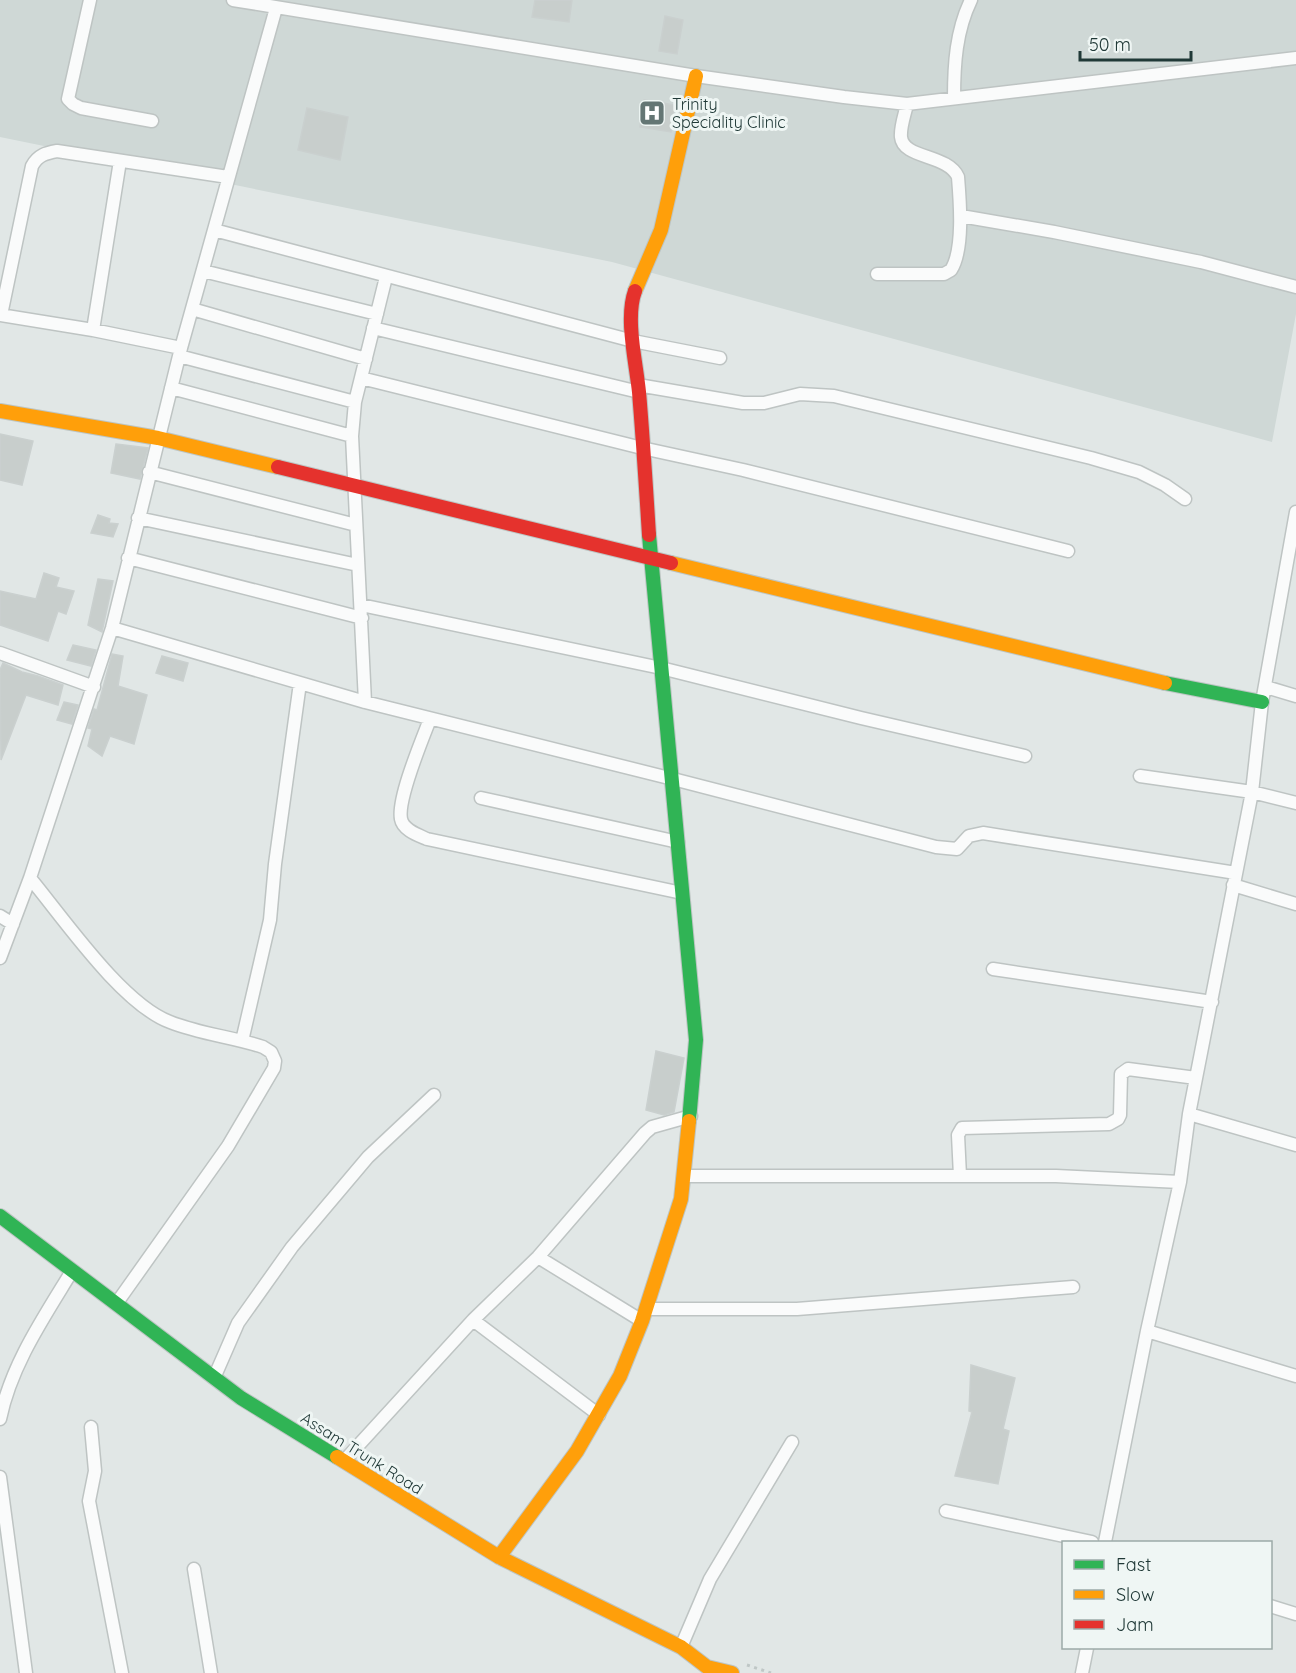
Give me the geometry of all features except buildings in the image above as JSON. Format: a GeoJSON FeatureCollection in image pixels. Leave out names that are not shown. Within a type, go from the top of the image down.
{"type":"FeatureCollection","features":[{"type":"Feature","properties":{"kind":"street"},"geometry":{"type":"LineString","coordinates":[[90,0],[68,99],[81,108],[152,121]]}},
{"type":"Feature","properties":{"kind":"street"},"geometry":{"type":"LineString","coordinates":[[232,0],[696,76],[844,98],[907,104],[1296,58]]}},
{"type":"Feature","properties":{"kind":"street"},"geometry":{"type":"LineString","coordinates":[[954,98],[957,43],[971,0]]}},
{"type":"Feature","properties":{"kind":"street"},"geometry":{"type":"LineString","coordinates":[[0,958],[30,878],[112,628],[180,352],[276,8]]}},
{"type":"Feature","properties":{"kind":"street"},"geometry":{"type":"LineString","coordinates":[[499,1557],[578,1451],[620,1376],[644,1315],[681,1199],[685,1176],[696,1040],[651,558],[631,314],[632,299],[661,230],[696,76]]}},
{"type":"Feature","properties":{"kind":"street"},"geometry":{"type":"LineString","coordinates":[[877,274],[935,276],[951,270],[956,257],[961,216],[956,171],[948,164],[912,151],[902,143],[900,135],[907,104]]}},
{"type":"Feature","properties":{"kind":"street"},"geometry":{"type":"LineString","coordinates":[[228,177],[57,151],[42,154],[35,159],[32,166],[1,315],[93,330],[180,352],[355,402]]}},
{"type":"Feature","properties":{"kind":"street"},"geometry":{"type":"LineString","coordinates":[[93,330],[120,161]]}},
{"type":"Feature","properties":{"kind":"street"},"geometry":{"type":"LineString","coordinates":[[961,216],[1201,262],[1296,287]]}},
{"type":"Feature","properties":{"kind":"street"},"geometry":{"type":"LineString","coordinates":[[214,230],[633,341],[720,358]]}},
{"type":"Feature","properties":{"kind":"street"},"geometry":{"type":"LineString","coordinates":[[203,271],[377,314]]}},
{"type":"Feature","properties":{"kind":"street"},"geometry":{"type":"LineString","coordinates":[[365,702],[352,436],[355,402],[386,277]]}},
{"type":"Feature","properties":{"kind":"street"},"geometry":{"type":"LineString","coordinates":[[192,309],[366,358]]}},
{"type":"Feature","properties":{"kind":"street"},"geometry":{"type":"LineString","coordinates":[[373,328],[638,389],[743,403],[764,403],[800,394],[834,396],[1091,458],[1130,470],[1165,485],[1185,499]]}},
{"type":"Feature","properties":{"kind":"street"},"geometry":{"type":"LineString","coordinates":[[361,378],[1068,551]]}},
{"type":"Feature","properties":{"kind":"street"},"geometry":{"type":"LineString","coordinates":[[171,388],[352,436]]}},
{"type":"Feature","properties":{"kind":"street"},"geometry":{"type":"LineString","coordinates":[[0,411],[158,438],[1151,680],[1262,702]]}},
{"type":"Feature","properties":{"kind":"street"},"geometry":{"type":"LineString","coordinates":[[149,472],[356,525]]}},
{"type":"Feature","properties":{"kind":"street"},"geometry":{"type":"LineString","coordinates":[[1105,1541],[1147,1331],[1180,1182],[1189,1114],[1252,792],[1262,702],[1296,512]]}},
{"type":"Feature","properties":{"kind":"street"},"geometry":{"type":"LineString","coordinates":[[138,518],[358,565]]}},
{"type":"Feature","properties":{"kind":"street"},"geometry":{"type":"LineString","coordinates":[[128,558],[362,618]]}},
{"type":"Feature","properties":{"kind":"street"},"geometry":{"type":"LineString","coordinates":[[361,604],[661,668],[1025,756]]}},
{"type":"Feature","properties":{"kind":"street"},"geometry":{"type":"LineString","coordinates":[[112,628],[365,702],[936,847],[957,849],[969,836],[983,833],[1234,879],[1296,904]]}},
{"type":"Feature","properties":{"kind":"street"},"geometry":{"type":"LineString","coordinates":[[0,653],[94,687]]}},
{"type":"Feature","properties":{"kind":"street"},"geometry":{"type":"LineString","coordinates":[[242,1041],[269,926],[275,864],[300,683]]}},
{"type":"Feature","properties":{"kind":"street"},"geometry":{"type":"LineString","coordinates":[[1266,687],[1296,696]]}},
{"type":"Feature","properties":{"kind":"street"},"geometry":{"type":"LineString","coordinates":[[430,719],[403,801],[401,819],[405,827],[427,839],[682,893]]}},
{"type":"Feature","properties":{"kind":"street"},"geometry":{"type":"LineString","coordinates":[[1140,776],[1252,792],[1296,803]]}},
{"type":"Feature","properties":{"kind":"street"},"geometry":{"type":"LineString","coordinates":[[481,798],[678,842]]}},
{"type":"Feature","properties":{"kind":"street"},"geometry":{"type":"LineString","coordinates":[[30,878],[113,978],[144,1008],[171,1023],[263,1047],[271,1052],[275,1061],[274,1068],[228,1146],[116,1304]]}},
{"type":"Feature","properties":{"kind":"street"},"geometry":{"type":"LineString","coordinates":[[0,916],[13,924]]}},
{"type":"Feature","properties":{"kind":"street"},"geometry":{"type":"LineString","coordinates":[[993,969],[1212,1002]]}},
{"type":"Feature","properties":{"kind":"street"},"geometry":{"type":"LineString","coordinates":[[960,1176],[958,1135],[962,1128],[1109,1124],[1118,1119],[1120,1115],[1121,1074],[1128,1069],[1196,1078]]}},
{"type":"Feature","properties":{"kind":"street"},"geometry":{"type":"LineString","coordinates":[[214,1377],[238,1323],[292,1247],[368,1157],[434,1095]]}},
{"type":"Feature","properties":{"kind":"street"},"geometry":{"type":"LineString","coordinates":[[1189,1114],[1296,1145]]}},
{"type":"Feature","properties":{"kind":"street"},"geometry":{"type":"LineString","coordinates":[[344,1461],[473,1320],[538,1257],[645,1133],[652,1127],[691,1116]]}},
{"type":"Feature","properties":{"kind":"street"},"geometry":{"type":"LineString","coordinates":[[685,1176],[1056,1176],[1180,1182]]}},
{"type":"Feature","properties":{"kind":"street","name":"Assam Trunk Road"},"geometry":{"type":"LineString","coordinates":[[0,1216],[241,1398],[499,1557],[681,1647],[703,1670],[732,1673]]}},
{"type":"Feature","properties":{"kind":"street"},"geometry":{"type":"LineString","coordinates":[[538,1257],[644,1315],[797,1309],[1073,1287]]}},
{"type":"Feature","properties":{"kind":"street"},"geometry":{"type":"LineString","coordinates":[[0,1419],[3,1405],[30,1340],[72,1271]]}},
{"type":"Feature","properties":{"kind":"street"},"geometry":{"type":"LineString","coordinates":[[473,1320],[599,1414]]}},
{"type":"Feature","properties":{"kind":"street"},"geometry":{"type":"LineString","coordinates":[[1147,1331],[1296,1376]]}},
{"type":"Feature","properties":{"kind":"street"},"geometry":{"type":"LineString","coordinates":[[91,1427],[95,1471],[89,1501],[122,1673]]}},
{"type":"Feature","properties":{"kind":"street"},"geometry":{"type":"LineString","coordinates":[[681,1647],[710,1579],[792,1442]]}},
{"type":"Feature","properties":{"kind":"street"},"geometry":{"type":"LineString","coordinates":[[0,1477],[26,1673]]}},
{"type":"Feature","properties":{"kind":"street"},"geometry":{"type":"LineString","coordinates":[[946,1511],[1087,1541]]}},
{"type":"Feature","properties":{"kind":"street"},"geometry":{"type":"LineString","coordinates":[[194,1569],[211,1673]]}},
{"type":"Feature","properties":{"kind":"street"},"geometry":{"type":"LineString","coordinates":[[1272,1607],[1296,1614]]}},
{"type":"Feature","properties":{"kind":"street"},"geometry":{"type":"LineString","coordinates":[[1082,1673],[1087,1649]]}},
{"type":"Feature","properties":{"kind":"shaded area"},"geometry":{"type":"Polygon","coordinates":[[[0,0],[1296,0],[1296,314],[1272,442],[612,262],[0,137],[0,0]]]}},
{"type":"Feature","properties":{"kind":"traffic: fast"},"geometry":{"type":"LineString","coordinates":[[649,535],[696,1040],[689,1121]]}},
{"type":"Feature","properties":{"kind":"traffic: fast"},"geometry":{"type":"LineString","coordinates":[[1165,683],[1262,702]]}},
{"type":"Feature","properties":{"kind":"traffic: fast"},"geometry":{"type":"LineString","coordinates":[[0,1216],[241,1398],[337,1457]]}},
{"type":"Feature","properties":{"kind":"traffic: slow"},"geometry":{"type":"LineString","coordinates":[[635,291],[661,230],[696,76]]}},
{"type":"Feature","properties":{"kind":"traffic: slow"},"geometry":{"type":"LineString","coordinates":[[0,411],[158,438],[278,467]]}},
{"type":"Feature","properties":{"kind":"traffic: slow"},"geometry":{"type":"LineString","coordinates":[[671,563],[1165,683]]}},
{"type":"Feature","properties":{"kind":"traffic: slow"},"geometry":{"type":"LineString","coordinates":[[499,1557],[577,1451],[620,1376],[642,1321],[681,1199],[689,1121]]}},
{"type":"Feature","properties":{"kind":"traffic: slow"},"geometry":{"type":"LineString","coordinates":[[337,1457],[499,1557],[681,1647],[707,1667],[732,1673]]}},
{"type":"Feature","properties":{"kind":"traffic: jam"},"geometry":{"type":"LineString","coordinates":[[635,291],[631,327],[639,392],[649,535]]}},
{"type":"Feature","properties":{"kind":"traffic: jam"},"geometry":{"type":"LineString","coordinates":[[278,467],[671,563]]}},
{"type":"Feature","properties":{"kind":"place","name":"Trinity Speciality Clinic"},"geometry":{"type":"Point","coordinates":[652,113]}}]}
